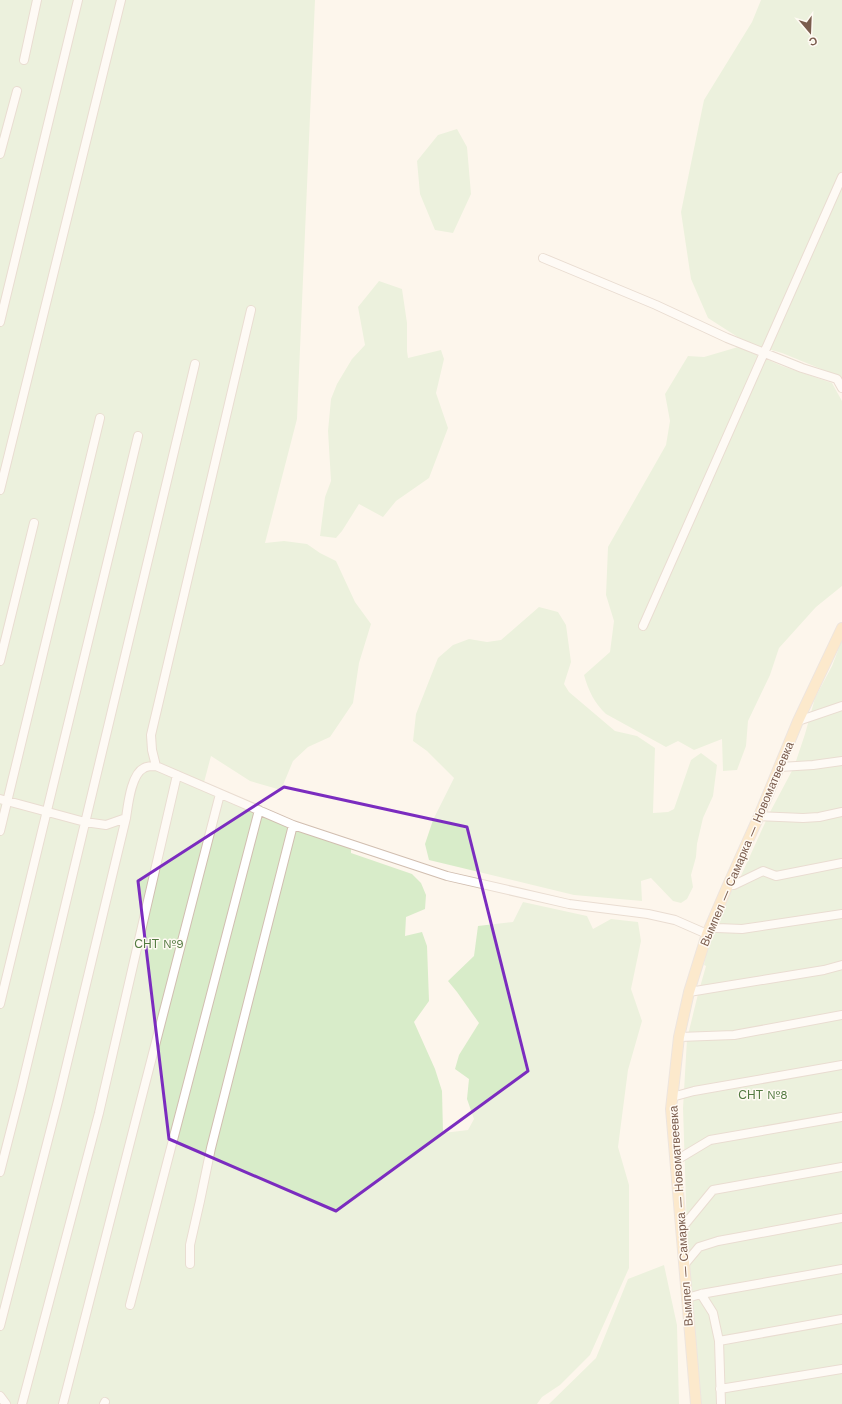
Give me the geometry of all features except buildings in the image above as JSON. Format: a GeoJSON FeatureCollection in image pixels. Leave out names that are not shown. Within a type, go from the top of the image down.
{"type":"FeatureCollection","features":[{"type":"Feature","properties":{"kind":"main road","name":"Вымпел — Самарка — Новоматвеевка"},"geometry":{"type":"LineString","coordinates":[[696,1404],[675,1161],[672,1097],[679,1037],[689,992],[709,930],[780,767],[798,721],[842,628]]}},
{"type":"Feature","properties":{"kind":"street"},"geometry":{"type":"LineString","coordinates":[[24,60],[37,0]]}},
{"type":"Feature","properties":{"kind":"street"},"geometry":{"type":"LineString","coordinates":[[0,322],[78,0]]}},
{"type":"Feature","properties":{"kind":"street"},"geometry":{"type":"LineString","coordinates":[[0,490],[122,0]]}},
{"type":"Feature","properties":{"kind":"street"},"geometry":{"type":"LineString","coordinates":[[0,154],[17,91]]}},
{"type":"Feature","properties":{"kind":"street"},"geometry":{"type":"LineString","coordinates":[[643,626],[842,178]]}},
{"type":"Feature","properties":{"kind":"street"},"geometry":{"type":"LineString","coordinates":[[543,258],[656,305],[727,338],[802,368],[837,380],[842,388]]}},
{"type":"Feature","properties":{"kind":"street"},"geometry":{"type":"LineString","coordinates":[[156,766],[152,750],[151,735],[252,310]]}},
{"type":"Feature","properties":{"kind":"street"},"geometry":{"type":"LineString","coordinates":[[0,1172],[195,364]]}},
{"type":"Feature","properties":{"kind":"street"},"geometry":{"type":"LineString","coordinates":[[0,831],[4,800],[100,418]]}},
{"type":"Feature","properties":{"kind":"street"},"geometry":{"type":"LineString","coordinates":[[0,1004],[138,436]]}},
{"type":"Feature","properties":{"kind":"street"},"geometry":{"type":"LineString","coordinates":[[0,662],[34,523]]}},
{"type":"Feature","properties":{"kind":"street"},"geometry":{"type":"LineString","coordinates":[[798,721],[842,706]]}},
{"type":"Feature","properties":{"kind":"street"},"geometry":{"type":"LineString","coordinates":[[780,767],[842,761]]}},
{"type":"Feature","properties":{"kind":"street"},"geometry":{"type":"LineString","coordinates":[[0,1326],[58,1101],[135,778],[139,771],[145,767],[156,766],[293,825],[447,876],[569,904],[648,914],[709,930],[717,928],[742,929],[842,914]]}},
{"type":"Feature","properties":{"kind":"street"},"geometry":{"type":"LineString","coordinates":[[22,1404],[99,1113],[177,775]]}},
{"type":"Feature","properties":{"kind":"street"},"geometry":{"type":"LineString","coordinates":[[64,1404],[220,794]]}},
{"type":"Feature","properties":{"kind":"street"},"geometry":{"type":"LineString","coordinates":[[4,800],[85,822],[106,825],[126,818]]}},
{"type":"Feature","properties":{"kind":"street"},"geometry":{"type":"LineString","coordinates":[[130,1305],[259,810]]}},
{"type":"Feature","properties":{"kind":"street"},"geometry":{"type":"LineString","coordinates":[[759,816],[803,818],[819,817],[842,812]]}},
{"type":"Feature","properties":{"kind":"street"},"geometry":{"type":"LineString","coordinates":[[190,1264],[190,1245],[211,1148],[293,825]]}},
{"type":"Feature","properties":{"kind":"street"},"geometry":{"type":"LineString","coordinates":[[728,884],[734,885],[763,871],[776,876],[842,863]]}},
{"type":"Feature","properties":{"kind":"street"},"geometry":{"type":"LineString","coordinates":[[689,992],[824,970],[842,965]]}},
{"type":"Feature","properties":{"kind":"street"},"geometry":{"type":"LineString","coordinates":[[679,1037],[734,1035],[842,1015]]}},
{"type":"Feature","properties":{"kind":"street"},"geometry":{"type":"LineString","coordinates":[[672,1097],[694,1091],[842,1065]]}},
{"type":"Feature","properties":{"kind":"street"},"geometry":{"type":"LineString","coordinates":[[675,1161],[710,1140],[842,1116]]}},
{"type":"Feature","properties":{"kind":"street"},"geometry":{"type":"LineString","coordinates":[[681,1230],[713,1190],[842,1167]]}},
{"type":"Feature","properties":{"kind":"street"},"geometry":{"type":"LineString","coordinates":[[684,1265],[699,1247],[718,1240],[842,1218]]}},
{"type":"Feature","properties":{"kind":"street"},"geometry":{"type":"LineString","coordinates":[[687,1298],[701,1294],[842,1269]]}},
{"type":"Feature","properties":{"kind":"street"},"geometry":{"type":"LineString","coordinates":[[701,1294],[713,1313],[719,1341],[721,1404]]}},
{"type":"Feature","properties":{"kind":"street"},"geometry":{"type":"LineString","coordinates":[[719,1341],[842,1319]]}},
{"type":"Feature","properties":{"kind":"street"},"geometry":{"type":"LineString","coordinates":[[720,1389],[842,1369]]}},
{"type":"Feature","properties":{"kind":"street"},"geometry":{"type":"LineString","coordinates":[[0,1396],[6,1404]]}},
{"type":"Feature","properties":{"kind":"highlighted area"},"geometry":{"type":"Polygon","coordinates":[[[284,787],[467,827],[528,1071],[336,1211],[169,1139],[138,881],[284,787]]]}},
{"type":"Feature","properties":{"kind":"green space","name":"СНТ №9"},"geometry":{"type":"Polygon","coordinates":[[[0,0],[315,0],[297,419],[265,543],[284,541],[307,544],[336,561],[355,602],[371,624],[359,663],[353,703],[330,737],[308,747],[293,761],[281,790],[250,781],[211,756],[202,790],[351,849],[351,853],[412,874],[421,883],[426,895],[425,909],[406,917],[405,936],[422,932],[427,946],[429,1001],[414,1022],[435,1069],[442,1091],[443,1133],[468,1130],[474,1119],[467,1099],[469,1079],[455,1069],[459,1055],[479,1023],[448,981],[474,956],[478,926],[513,922],[523,902],[587,916],[593,929],[611,919],[638,922],[641,941],[631,989],[642,1021],[628,1070],[618,1147],[629,1185],[629,1268],[590,1355],[560,1385],[542,1397],[537,1404],[8,1404],[0,1392],[0,0]]]}},
{"type":"Feature","properties":{"kind":"green space"},"geometry":{"type":"Polygon","coordinates":[[[761,0],[842,0],[842,381],[826,371],[782,353],[747,343],[708,318],[691,279],[681,212],[704,100],[752,22],[761,0]]]}},
{"type":"Feature","properties":{"kind":"green space"},"geometry":{"type":"Polygon","coordinates":[[[457,129],[467,147],[471,194],[453,233],[435,230],[420,194],[417,161],[438,135],[457,129]]]}},
{"type":"Feature","properties":{"kind":"green space"},"geometry":{"type":"Polygon","coordinates":[[[379,281],[402,289],[407,323],[408,358],[441,350],[444,359],[436,393],[448,428],[429,478],[396,501],[383,517],[359,504],[336,538],[320,536],[325,497],[331,481],[328,431],[331,399],[337,384],[352,359],[365,345],[358,307],[379,281]]]}},
{"type":"Feature","properties":{"kind":"green space"},"geometry":{"type":"Polygon","coordinates":[[[738,347],[782,366],[832,383],[842,401],[842,586],[816,607],[779,648],[770,675],[748,721],[746,746],[737,770],[723,771],[722,739],[694,750],[678,741],[666,747],[606,714],[598,706],[592,696],[584,675],[610,652],[614,621],[606,595],[608,547],[666,445],[670,421],[665,394],[688,356],[704,357],[738,347]]]}},
{"type":"Feature","properties":{"kind":"green space"},"geometry":{"type":"Polygon","coordinates":[[[539,607],[558,612],[566,625],[571,662],[564,684],[569,692],[615,731],[637,736],[655,748],[653,813],[668,812],[674,809],[691,760],[701,753],[717,765],[713,796],[703,818],[697,844],[696,857],[691,875],[693,887],[687,899],[681,903],[673,901],[651,878],[641,881],[642,901],[574,895],[429,860],[425,844],[433,820],[454,778],[427,751],[413,741],[416,714],[438,658],[453,645],[469,639],[487,642],[501,640],[539,607]]]}},
{"type":"Feature","properties":{"kind":"green space","name":"СНТ №8"},"geometry":{"type":"Polygon","coordinates":[[[842,640],[842,1404],[701,1404],[688,1264],[683,1108],[687,1039],[706,966],[704,965],[709,941],[728,894],[735,889],[769,814],[794,767],[815,698],[832,666],[842,640]]]}},
{"type":"Feature","properties":{"kind":"green space"},"geometry":{"type":"Polygon","coordinates":[[[664,1265],[677,1325],[679,1404],[549,1404],[596,1358],[628,1279],[664,1265]]]}}]}
